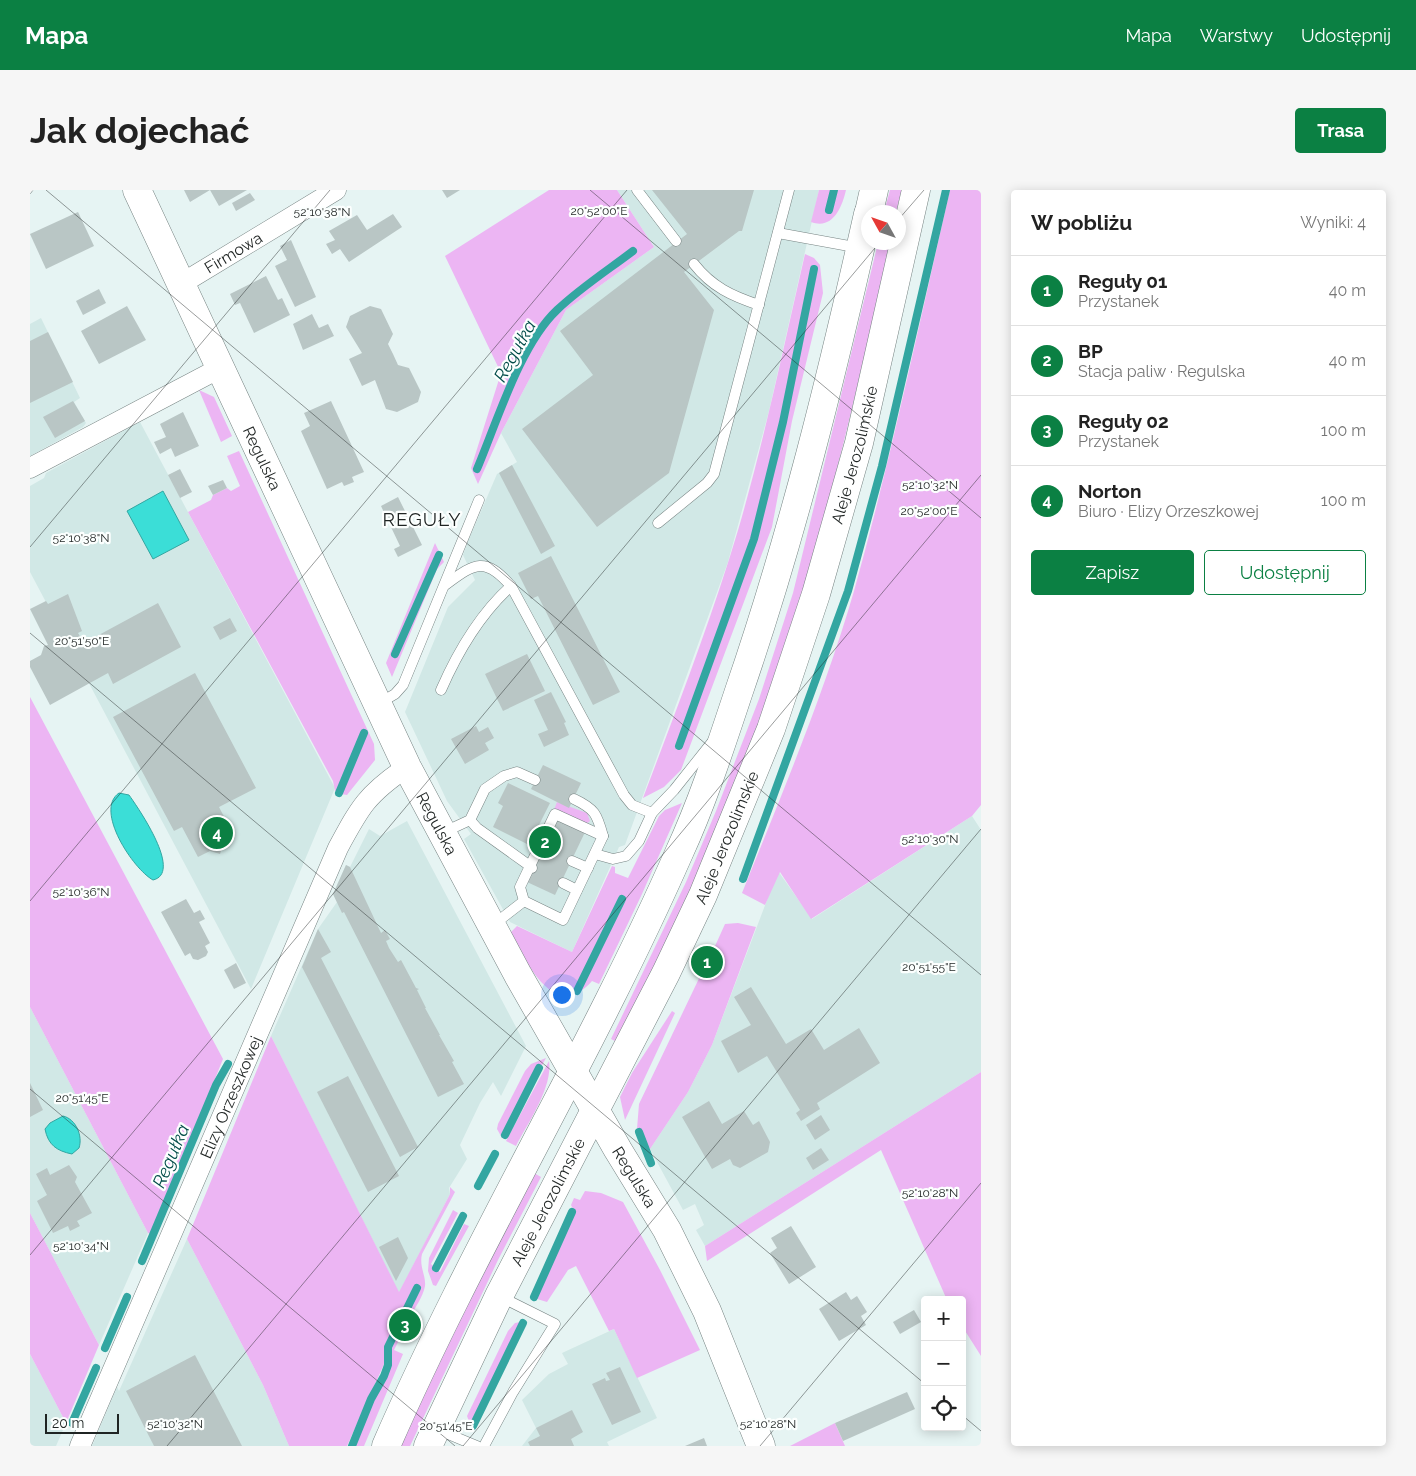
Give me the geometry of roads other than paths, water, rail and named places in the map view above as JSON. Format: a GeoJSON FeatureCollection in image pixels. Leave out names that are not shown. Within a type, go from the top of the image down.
{"type":"FeatureCollection","features":[{"type":"Feature","properties":{"kind":"main road","name":"Regulska"},"geometry":{"type":"LineString","coordinates":[[137,190],[407,767],[441,833],[573,1072],[667,1230],[688,1270],[761,1446]]}},
{"type":"Feature","properties":{"kind":"main road"},"geometry":{"type":"LineString","coordinates":[[871,205],[874,190]]}},
{"type":"Feature","properties":{"kind":"main road","name":"Aleje Jerozolimskie"},"geometry":{"type":"LineString","coordinates":[[432,1437],[499,1296],[666,974],[703,895],[771,729],[816,594],[859,443],[916,190]]}},
{"type":"Feature","properties":{"kind":"main road"},"geometry":{"type":"LineString","coordinates":[[386,1446],[439,1332],[573,1072],[679,854],[700,805],[787,541],[824,403],[861,248]]}},
{"type":"Feature","properties":{"kind":"street","name":"Firmowa"},"geometry":{"type":"LineString","coordinates":[[181,284],[336,190]]}},
{"type":"Feature","properties":{"kind":"street"},"geometry":{"type":"LineString","coordinates":[[30,468],[220,368]]}},
{"type":"Feature","properties":{"kind":"street","name":"Elizy Orzeszkowej"},"geometry":{"type":"LineString","coordinates":[[80,1446],[338,848],[368,797],[382,784],[407,767]]}},
{"type":"Feature","properties":{"kind":"lane"},"geometry":{"type":"LineString","coordinates":[[637,190],[676,241]]}},
{"type":"Feature","properties":{"kind":"lane"},"geometry":{"type":"LineString","coordinates":[[658,523],[708,483],[714,474],[789,190]]}},
{"type":"Feature","properties":{"kind":"lane"},"geometry":{"type":"LineString","coordinates":[[778,233],[861,248]]}},
{"type":"Feature","properties":{"kind":"lane"},"geometry":{"type":"LineString","coordinates":[[694,264],[706,279],[725,292],[759,304]]}},
{"type":"Feature","properties":{"kind":"lane"},"geometry":{"type":"LineString","coordinates":[[377,705],[395,694],[403,685],[479,500]]}},
{"type":"Feature","properties":{"kind":"lane"},"geometry":{"type":"LineString","coordinates":[[445,585],[469,567],[478,564],[490,567],[511,586],[624,795],[632,805],[652,813]]}},
{"type":"Feature","properties":{"kind":"lane"},"geometry":{"type":"LineString","coordinates":[[441,690],[464,646],[482,618],[511,586]]}},
{"type":"Feature","properties":{"kind":"lane"},"geometry":{"type":"LineString","coordinates":[[595,854],[613,859],[626,856],[639,840],[652,813],[674,790],[730,718]]}},
{"type":"Feature","properties":{"kind":"lane"},"geometry":{"type":"LineString","coordinates":[[441,833],[470,820],[489,784],[514,772],[535,780]]}},
{"type":"Feature","properties":{"kind":"lane"},"geometry":{"type":"LineString","coordinates":[[574,799],[593,810],[598,818],[603,836],[563,920],[524,901],[520,887],[555,814],[603,836]]}},
{"type":"Feature","properties":{"kind":"lane"},"geometry":{"type":"LineString","coordinates":[[470,820],[477,828],[531,867]]}},
{"type":"Feature","properties":{"kind":"lane"},"geometry":{"type":"LineString","coordinates":[[572,860],[588,868]]}},
{"type":"Feature","properties":{"kind":"lane"},"geometry":{"type":"LineString","coordinates":[[563,882],[577,890]]}},
{"type":"Feature","properties":{"kind":"lane"},"geometry":{"type":"LineString","coordinates":[[492,925],[524,901]]}},
{"type":"Feature","properties":{"kind":"lane"},"geometry":{"type":"LineString","coordinates":[[484,1446],[513,1392],[555,1324],[499,1296]]}},
{"type":"Feature","properties":{"kind":"lane"},"geometry":{"type":"LineString","coordinates":[[432,1437],[477,1446]]}},
{"type":"Feature","properties":{"kind":"water"},"geometry":{"type":"Polygon","coordinates":[[[163,491],[189,540],[153,559],[127,511],[163,491]]]}},
{"type":"Feature","properties":{"kind":"water"},"geometry":{"type":"Polygon","coordinates":[[[119,793],[129,795],[156,840],[163,866],[161,875],[153,880],[145,874],[127,852],[113,825],[112,801],[119,793]]]}},
{"type":"Feature","properties":{"kind":"water"},"geometry":{"type":"Polygon","coordinates":[[[63,1116],[75,1124],[79,1133],[79,1148],[72,1154],[54,1146],[46,1135],[45,1129],[50,1123],[63,1116]]]}},
{"type":"Feature","properties":{"kind":"waterway"},"geometry":{"type":"LineString","coordinates":[[829,210],[834,190]]}},
{"type":"Feature","properties":{"kind":"waterway"},"geometry":{"type":"LineString","coordinates":[[743,879],[848,591],[882,466],[946,190]]}},
{"type":"Feature","properties":{"kind":"waterway","name":"Regułka"},"geometry":{"type":"LineString","coordinates":[[477,469],[521,363],[544,325],[575,294],[633,251]]}},
{"type":"Feature","properties":{"kind":"waterway"},"geometry":{"type":"LineString","coordinates":[[679,746],[754,539],[783,422],[814,269]]}},
{"type":"Feature","properties":{"kind":"waterway","name":"Regułka"},"geometry":{"type":"LineString","coordinates":[[395,654],[439,555]]}},
{"type":"Feature","properties":{"kind":"waterway","name":"Regułka"},"geometry":{"type":"LineString","coordinates":[[339,793],[364,733]]}},
{"type":"Feature","properties":{"kind":"waterway"},"geometry":{"type":"LineString","coordinates":[[577,991],[622,899]]}},
{"type":"Feature","properties":{"kind":"waterway","name":"Regułka"},"geometry":{"type":"LineString","coordinates":[[142,1261],[216,1085],[228,1064]]}},
{"type":"Feature","properties":{"kind":"waterway"},"geometry":{"type":"LineString","coordinates":[[505,1135],[539,1068]]}},
{"type":"Feature","properties":{"kind":"waterway"},"geometry":{"type":"LineString","coordinates":[[639,1132],[651,1163]]}},
{"type":"Feature","properties":{"kind":"waterway"},"geometry":{"type":"LineString","coordinates":[[478,1186],[495,1154]]}},
{"type":"Feature","properties":{"kind":"waterway"},"geometry":{"type":"LineString","coordinates":[[534,1297],[572,1212]]}},
{"type":"Feature","properties":{"kind":"waterway"},"geometry":{"type":"LineString","coordinates":[[436,1268],[463,1216]]}},
{"type":"Feature","properties":{"kind":"waterway"},"geometry":{"type":"LineString","coordinates":[[352,1446],[371,1399],[384,1376],[388,1365],[388,1347],[417,1288]]}},
{"type":"Feature","properties":{"kind":"waterway","name":"Regułka"},"geometry":{"type":"LineString","coordinates":[[105,1348],[127,1297]]}},
{"type":"Feature","properties":{"kind":"waterway"},"geometry":{"type":"LineString","coordinates":[[473,1426],[523,1323]]}},
{"type":"Feature","properties":{"kind":"waterway","name":"Regułka"},"geometry":{"type":"LineString","coordinates":[[72,1423],[96,1368]]}},
{"type":"Feature","properties":{"kind":"place","name":"Norton"},"geometry":{"type":"Point","coordinates":[217,833]}},
{"type":"Feature","properties":{"kind":"place","name":"BP"},"geometry":{"type":"Point","coordinates":[545,842]}},
{"type":"Feature","properties":{"kind":"place","name":"Reguły 01"},"geometry":{"type":"Point","coordinates":[707,962]}},
{"type":"Feature","properties":{"kind":"place","name":"Reguły 02"},"geometry":{"type":"Point","coordinates":[405,1325]}},
{"type":"Feature","properties":{"kind":"district","name":"REGUŁY"},"geometry":{"type":"Point","coordinates":[422,519]}}]}
